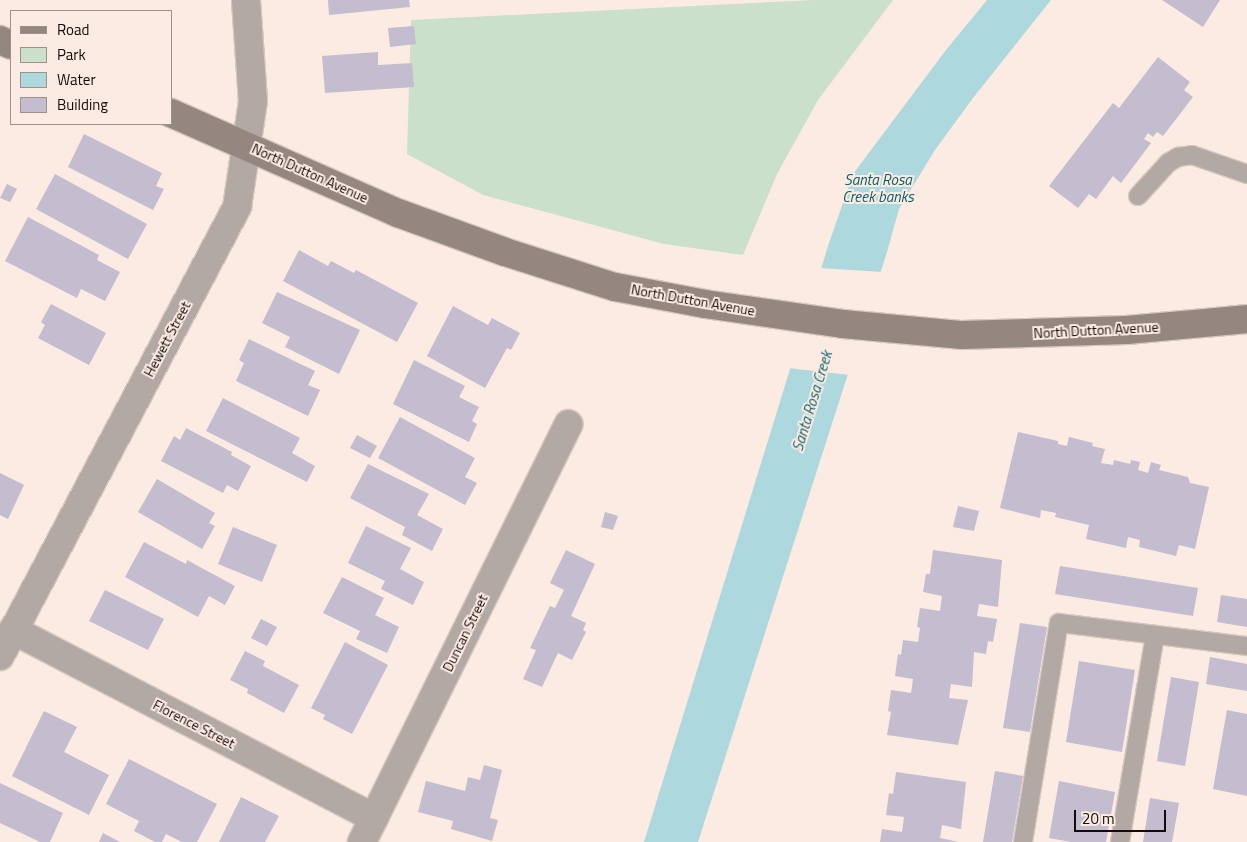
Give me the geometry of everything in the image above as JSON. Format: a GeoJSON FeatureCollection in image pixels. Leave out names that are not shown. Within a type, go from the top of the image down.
{"type":"FeatureCollection","features":[{"type":"Feature","properties":{"kind":"main road","name":"North Dutton Avenue"},"geometry":{"type":"LineString","coordinates":[[172,113],[248,145],[398,213],[505,252],[615,287],[705,304],[843,324],[962,335],[1127,330],[1247,319]]}},
{"type":"Feature","properties":{"kind":"street","name":"Hewett Street"},"geometry":{"type":"LineString","coordinates":[[0,656],[237,207],[248,145],[253,101],[246,0]]}},
{"type":"Feature","properties":{"kind":"street","name":"Duncan Street"},"geometry":{"type":"LineString","coordinates":[[362,842],[569,424]]}},
{"type":"Feature","properties":{"kind":"street","name":"Florence Street"},"geometry":{"type":"LineString","coordinates":[[14,630],[374,818]]}},
{"type":"Feature","properties":{"kind":"lane"},"geometry":{"type":"LineString","coordinates":[[1138,196],[1168,163],[1178,157],[1192,155],[1247,174]]}},
{"type":"Feature","properties":{"kind":"lane"},"geometry":{"type":"LineString","coordinates":[[1023,842],[1059,624],[1247,646]]}},
{"type":"Feature","properties":{"kind":"lane"},"geometry":{"type":"LineString","coordinates":[[1120,842],[1156,635]]}},
{"type":"Feature","properties":{"kind":"green space"},"geometry":{"type":"Polygon","coordinates":[[[814,0],[893,0],[818,100],[777,174],[743,255],[664,244],[483,195],[407,154],[411,20],[814,0]]]}},
{"type":"Feature","properties":{"kind":"water"},"geometry":{"type":"Polygon","coordinates":[[[987,0],[1051,0],[973,98],[935,150],[899,209],[887,252],[698,842],[644,842],[829,243],[853,174],[946,50],[987,0]]]}},
{"type":"Feature","properties":{"kind":"pier"},"geometry":{"type":"Polygon","coordinates":[[[819,268],[883,272],[850,375],[788,368],[819,268]]]}},
{"type":"Feature","properties":{"kind":"building"},"geometry":{"type":"Polygon","coordinates":[[[328,0],[409,0],[410,7],[329,15],[328,0]]]}},
{"type":"Feature","properties":{"kind":"building"},"geometry":{"type":"Polygon","coordinates":[[[1162,0],[1220,0],[1203,27],[1162,0]]]}},
{"type":"Feature","properties":{"kind":"building"},"geometry":{"type":"Polygon","coordinates":[[[414,26],[416,44],[390,47],[388,28],[414,26]]]}},
{"type":"Feature","properties":{"kind":"building"},"geometry":{"type":"Polygon","coordinates":[[[378,52],[378,65],[412,63],[414,87],[325,93],[322,56],[378,52]]]}},
{"type":"Feature","properties":{"kind":"building"},"geometry":{"type":"Polygon","coordinates":[[[1158,57],[1190,82],[1184,90],[1193,97],[1163,136],[1157,132],[1153,137],[1148,133],[1144,139],[1151,143],[1121,183],[1113,176],[1096,199],[1089,194],[1078,208],[1049,186],[1113,103],[1119,108],[1158,57]]]}},
{"type":"Feature","properties":{"kind":"building"},"geometry":{"type":"Polygon","coordinates":[[[84,134],[162,173],[156,186],[164,189],[153,210],[68,167],[84,134]]]}},
{"type":"Feature","properties":{"kind":"building"},"geometry":{"type":"Polygon","coordinates":[[[55,174],[147,224],[128,259],[36,209],[55,174]]]}},
{"type":"Feature","properties":{"kind":"building"},"geometry":{"type":"Polygon","coordinates":[[[7,184],[17,189],[10,202],[0,198],[7,184]]]}},
{"type":"Feature","properties":{"kind":"building"},"geometry":{"type":"Polygon","coordinates":[[[28,217],[99,255],[97,260],[120,272],[105,301],[81,289],[77,298],[5,261],[28,217]]]}},
{"type":"Feature","properties":{"kind":"building"},"geometry":{"type":"Polygon","coordinates":[[[299,250],[328,266],[331,261],[354,273],[356,270],[418,303],[397,342],[283,281],[299,250]]]}},
{"type":"Feature","properties":{"kind":"building"},"geometry":{"type":"Polygon","coordinates":[[[277,292],[360,330],[339,374],[285,347],[290,337],[262,323],[277,292]]]}},
{"type":"Feature","properties":{"kind":"building"},"geometry":{"type":"Polygon","coordinates":[[[51,304],[106,333],[89,365],[38,338],[45,325],[41,322],[51,304]]]}},
{"type":"Feature","properties":{"kind":"building"},"geometry":{"type":"Polygon","coordinates":[[[453,306],[488,325],[492,318],[520,333],[511,350],[507,348],[485,388],[427,356],[453,306]]]}},
{"type":"Feature","properties":{"kind":"building"},"geometry":{"type":"Polygon","coordinates":[[[249,339],[315,371],[308,385],[320,390],[308,416],[236,381],[244,363],[239,360],[249,339]]]}},
{"type":"Feature","properties":{"kind":"building"},"geometry":{"type":"Polygon","coordinates":[[[414,360],[465,386],[459,397],[479,407],[472,421],[477,424],[469,442],[393,404],[414,360]]]}},
{"type":"Feature","properties":{"kind":"building"},"geometry":{"type":"Polygon","coordinates":[[[223,398],[300,438],[292,453],[315,466],[307,482],[206,431],[223,398]]]}},
{"type":"Feature","properties":{"kind":"building"},"geometry":{"type":"Polygon","coordinates":[[[400,417],[475,458],[465,477],[477,483],[465,505],[378,458],[400,417]]]}},
{"type":"Feature","properties":{"kind":"building"},"geometry":{"type":"Polygon","coordinates":[[[186,428],[232,452],[231,455],[251,466],[238,491],[227,485],[223,493],[161,461],[174,436],[180,440],[186,428]]]}},
{"type":"Feature","properties":{"kind":"building"},"geometry":{"type":"Polygon","coordinates":[[[1018,432],[1058,441],[1058,444],[1067,446],[1069,437],[1093,443],[1092,446],[1105,449],[1101,463],[1113,465],[1114,460],[1130,464],[1131,460],[1140,462],[1138,470],[1148,473],[1151,462],[1161,465],[1159,470],[1188,477],[1190,483],[1209,487],[1195,549],[1179,545],[1176,556],[1139,547],[1140,540],[1128,537],[1126,548],[1086,539],[1089,525],[1055,517],[1056,513],[1041,510],[1040,518],[1000,508],[1018,432]]]}},
{"type":"Feature","properties":{"kind":"building"},"geometry":{"type":"Polygon","coordinates":[[[357,435],[377,446],[370,458],[350,448],[357,435]]]}},
{"type":"Feature","properties":{"kind":"building"},"geometry":{"type":"Polygon","coordinates":[[[368,464],[429,494],[417,515],[443,529],[432,551],[402,535],[405,527],[350,498],[368,464]]]}},
{"type":"Feature","properties":{"kind":"building"},"geometry":{"type":"Polygon","coordinates":[[[0,473],[24,485],[8,519],[0,515],[0,473]]]}},
{"type":"Feature","properties":{"kind":"building"},"geometry":{"type":"Polygon","coordinates":[[[157,479],[215,513],[209,523],[215,526],[202,549],[138,512],[157,479]]]}},
{"type":"Feature","properties":{"kind":"building"},"geometry":{"type":"Polygon","coordinates":[[[958,506],[979,511],[974,531],[953,527],[958,506]]]}},
{"type":"Feature","properties":{"kind":"building"},"geometry":{"type":"Polygon","coordinates":[[[605,512],[618,516],[613,530],[601,527],[605,512]]]}},
{"type":"Feature","properties":{"kind":"building"},"geometry":{"type":"Polygon","coordinates":[[[366,526],[411,548],[400,569],[424,582],[413,605],[381,589],[385,581],[348,563],[366,526]]]}},
{"type":"Feature","properties":{"kind":"building"},"geometry":{"type":"Polygon","coordinates":[[[233,527],[277,545],[262,582],[218,564],[233,527]]]}},
{"type":"Feature","properties":{"kind":"building"},"geometry":{"type":"Polygon","coordinates":[[[144,542],[186,564],[187,560],[235,586],[225,605],[209,596],[198,617],[125,577],[144,542]]]}},
{"type":"Feature","properties":{"kind":"building"},"geometry":{"type":"Polygon","coordinates":[[[566,550],[595,564],[571,616],[586,623],[583,630],[586,632],[572,660],[558,653],[542,687],[523,679],[536,650],[530,648],[550,606],[555,608],[564,590],[550,583],[566,550]]]}},
{"type":"Feature","properties":{"kind":"building"},"geometry":{"type":"Polygon","coordinates":[[[933,550],[1002,560],[998,607],[979,604],[977,616],[997,619],[993,642],[988,641],[986,654],[974,652],[972,687],[951,684],[949,698],[968,700],[958,745],[887,735],[891,712],[888,711],[891,690],[911,693],[913,679],[895,676],[898,654],[901,655],[903,640],[918,642],[920,628],[917,627],[920,608],[940,611],[942,596],[923,592],[926,574],[930,574],[933,550]]]}},
{"type":"Feature","properties":{"kind":"building"},"geometry":{"type":"Polygon","coordinates":[[[1060,566],[1198,588],[1193,616],[1055,594],[1060,566]]]}},
{"type":"Feature","properties":{"kind":"building"},"geometry":{"type":"Polygon","coordinates":[[[342,577],[384,598],[375,615],[399,627],[387,653],[356,639],[360,631],[323,613],[342,577]]]}},
{"type":"Feature","properties":{"kind":"building"},"geometry":{"type":"Polygon","coordinates":[[[105,590],[164,619],[148,650],[89,621],[105,590]]]}},
{"type":"Feature","properties":{"kind":"building"},"geometry":{"type":"Polygon","coordinates":[[[1221,595],[1247,599],[1247,627],[1217,622],[1221,595]]]}},
{"type":"Feature","properties":{"kind":"building"},"geometry":{"type":"Polygon","coordinates":[[[261,619],[277,627],[267,646],[251,638],[261,619]]]}},
{"type":"Feature","properties":{"kind":"building"},"geometry":{"type":"Polygon","coordinates":[[[1020,623],[1047,627],[1030,732],[1003,728],[1020,623]]]}},
{"type":"Feature","properties":{"kind":"building"},"geometry":{"type":"Polygon","coordinates":[[[345,642],[388,665],[352,734],[323,719],[325,715],[311,708],[345,642]]]}},
{"type":"Feature","properties":{"kind":"building"},"geometry":{"type":"Polygon","coordinates":[[[245,651],[265,661],[263,666],[299,685],[284,713],[247,693],[248,689],[230,680],[245,651]]]}},
{"type":"Feature","properties":{"kind":"building"},"geometry":{"type":"Polygon","coordinates":[[[1210,657],[1247,664],[1247,691],[1206,684],[1210,657]]]}},
{"type":"Feature","properties":{"kind":"building"},"geometry":{"type":"Polygon","coordinates":[[[1079,661],[1135,670],[1122,752],[1066,742],[1079,661]]]}},
{"type":"Feature","properties":{"kind":"building"},"geometry":{"type":"Polygon","coordinates":[[[1171,677],[1199,682],[1185,766],[1157,761],[1171,677]]]}},
{"type":"Feature","properties":{"kind":"building"},"geometry":{"type":"Polygon","coordinates":[[[1227,710],[1247,714],[1247,796],[1213,789],[1227,710]]]}},
{"type":"Feature","properties":{"kind":"building"},"geometry":{"type":"Polygon","coordinates":[[[44,711],[77,727],[64,752],[109,775],[89,815],[12,776],[44,711]]]}},
{"type":"Feature","properties":{"kind":"building"},"geometry":{"type":"Polygon","coordinates":[[[129,759],[217,804],[197,842],[182,842],[166,834],[162,842],[155,842],[134,831],[139,821],[106,804],[129,759]]]}},
{"type":"Feature","properties":{"kind":"building"},"geometry":{"type":"Polygon","coordinates":[[[484,765],[502,770],[490,818],[498,820],[492,841],[451,829],[453,821],[418,812],[426,781],[465,791],[468,777],[480,780],[484,765]]]}},
{"type":"Feature","properties":{"kind":"building"},"geometry":{"type":"Polygon","coordinates":[[[995,771],[1023,776],[1012,842],[983,842],[995,771]]]}},
{"type":"Feature","properties":{"kind":"building"},"geometry":{"type":"Polygon","coordinates":[[[896,772],[966,782],[961,829],[942,825],[940,838],[959,842],[880,842],[882,829],[902,832],[904,817],[886,815],[889,793],[893,794],[896,772]]]}},
{"type":"Feature","properties":{"kind":"building"},"geometry":{"type":"Polygon","coordinates":[[[1059,781],[1115,792],[1106,842],[1071,842],[1049,838],[1059,781]]]}},
{"type":"Feature","properties":{"kind":"building"},"geometry":{"type":"Polygon","coordinates":[[[0,783],[63,813],[50,842],[40,842],[0,823],[0,783]]]}},
{"type":"Feature","properties":{"kind":"building"},"geometry":{"type":"Polygon","coordinates":[[[241,797],[279,816],[265,842],[219,842],[241,797]]]}},
{"type":"Feature","properties":{"kind":"building"},"geometry":{"type":"Polygon","coordinates":[[[1150,798],[1179,803],[1172,842],[1143,842],[1150,798]]]}},
{"type":"Feature","properties":{"kind":"building"},"geometry":{"type":"Polygon","coordinates":[[[103,833],[120,842],[99,842],[103,833]]]}},
{"type":"Feature","properties":{"kind":"water label","name":"Santa Rosa Creek banks"},"geometry":{"type":"Point","coordinates":[878,188]}},
{"type":"Feature","properties":{"kind":"water label","name":"Santa Rosa Creek"},"geometry":{"type":"Point","coordinates":[812,401]}}]}
